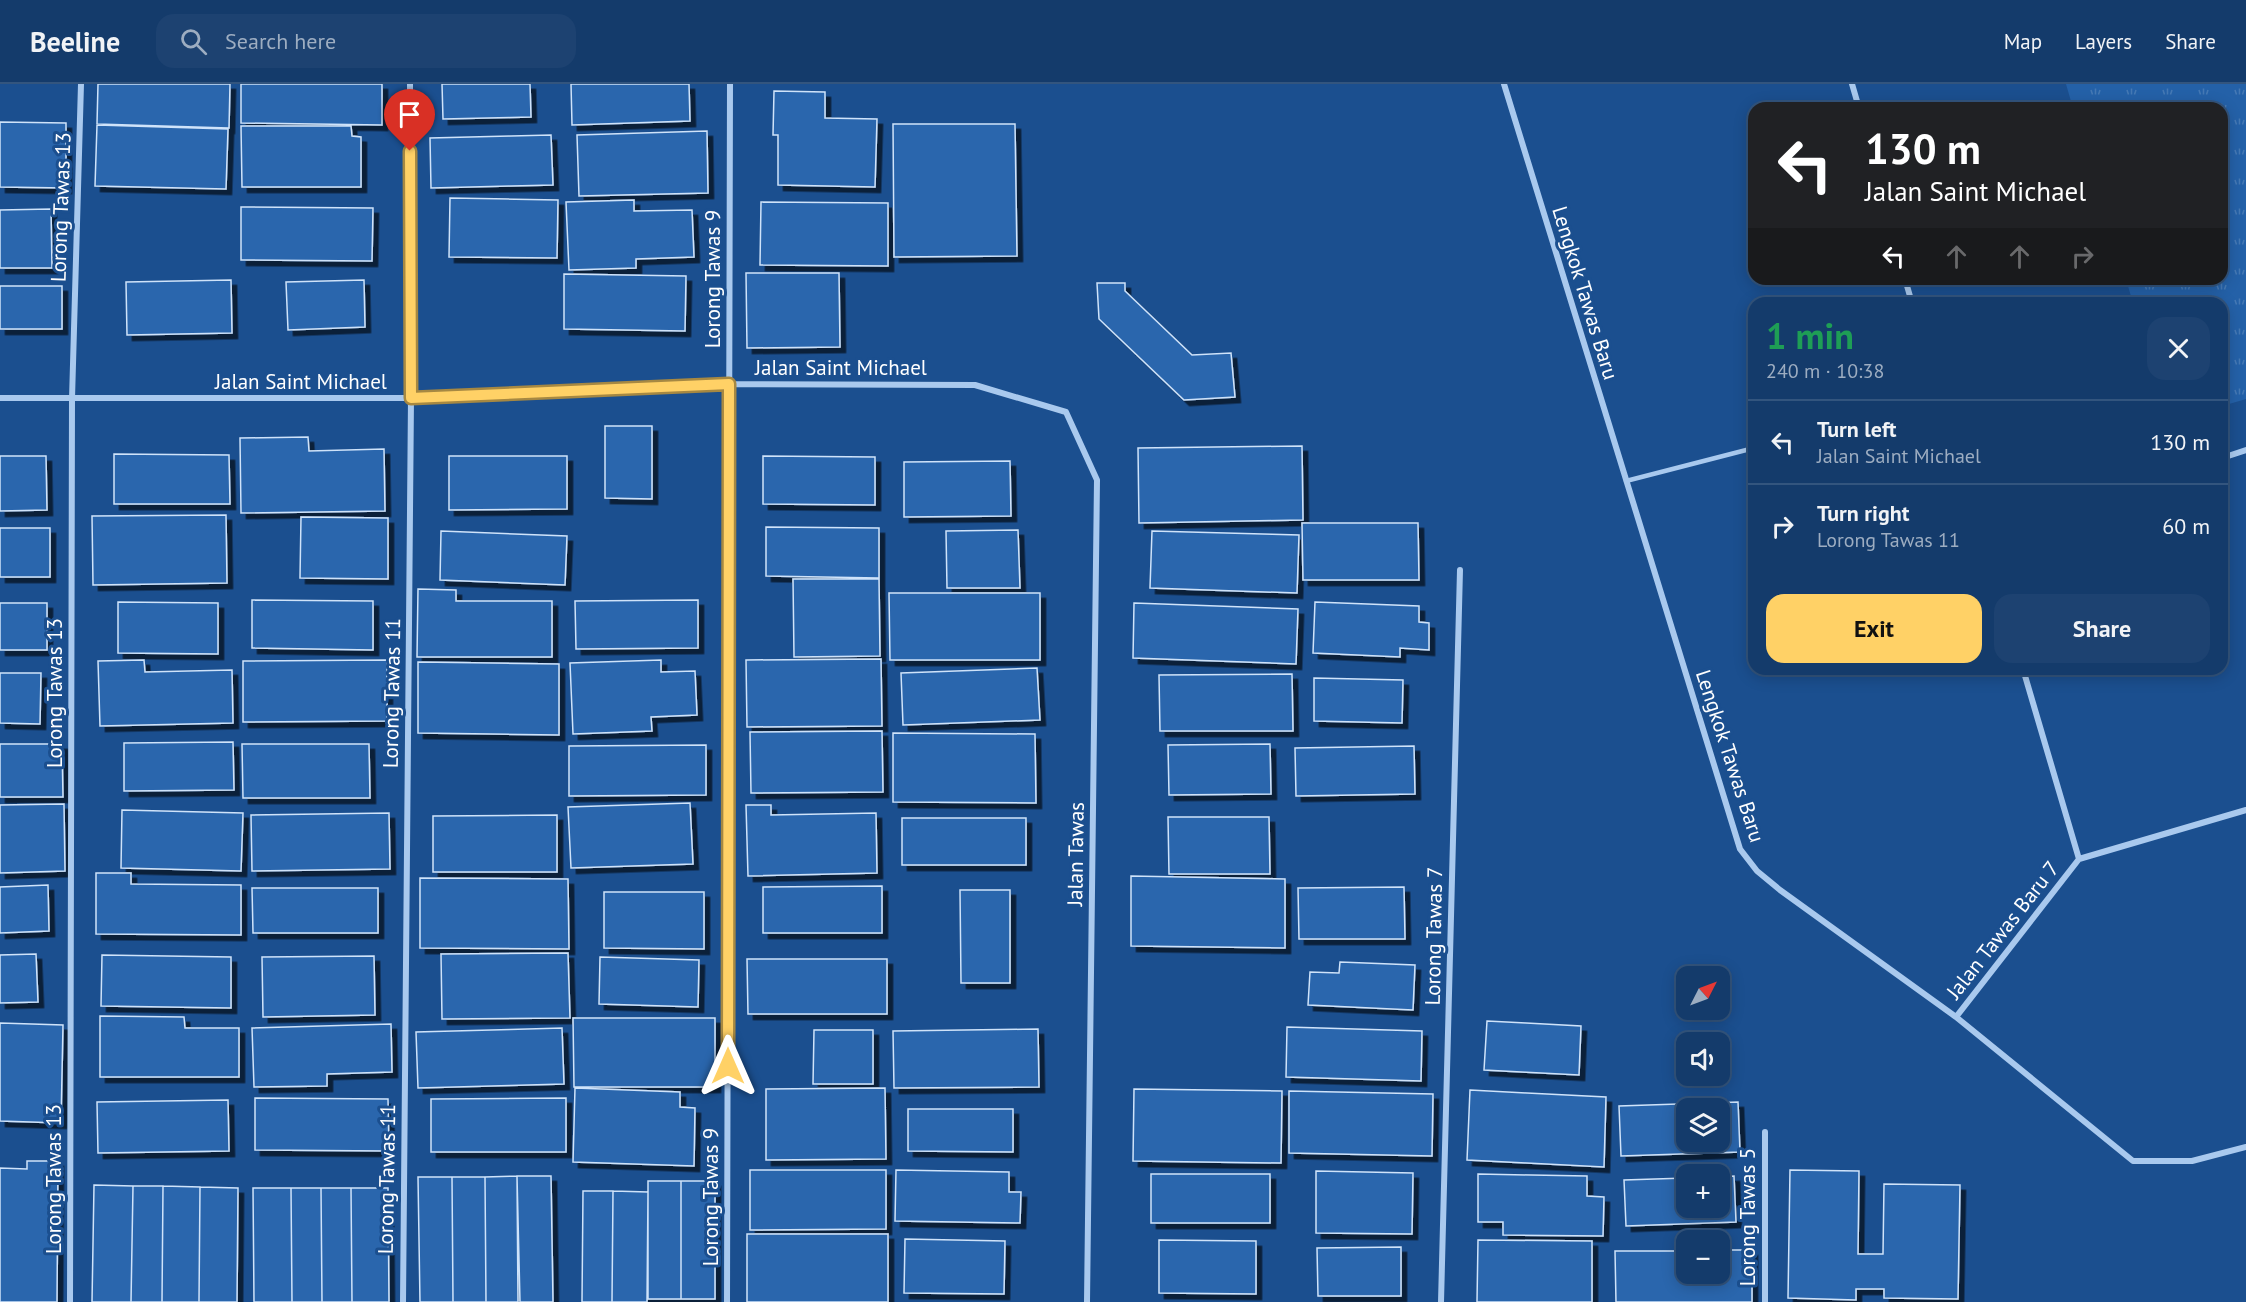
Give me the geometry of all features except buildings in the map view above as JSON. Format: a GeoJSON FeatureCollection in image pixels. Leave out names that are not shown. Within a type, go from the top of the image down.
{"type":"FeatureCollection","features":[{"type":"Feature","properties":{"kind":"street","name":"Lorong Tawas 13"},"geometry":{"type":"LineString","coordinates":[[70,1302],[72,399],[81,84]]}},
{"type":"Feature","properties":{"kind":"street","name":"Lorong Tawas 11"},"geometry":{"type":"LineString","coordinates":[[403,1302],[411,398],[410,84]]}},
{"type":"Feature","properties":{"kind":"street","name":"Lorong Tawas 9"},"geometry":{"type":"LineString","coordinates":[[727,1302],[730,84]]}},
{"type":"Feature","properties":{"kind":"street","name":"Lengkok Tawas Baru"},"geometry":{"type":"LineString","coordinates":[[1504,84],[1740,849],[1757,871],[1780,890],[1956,1017],[2133,1161],[2192,1161],[2246,1147]]}},
{"type":"Feature","properties":{"kind":"street"},"geometry":{"type":"LineString","coordinates":[[1852,84],[1857,102]]}},
{"type":"Feature","properties":{"kind":"street","name":"Jalan Saint Michael"},"geometry":{"type":"LineString","coordinates":[[0,398],[411,398],[729,384],[975,385],[1066,412]]}},
{"type":"Feature","properties":{"kind":"street","name":"Jalan Tawas"},"geometry":{"type":"LineString","coordinates":[[1066,412],[1097,480],[1087,1302]]}},
{"type":"Feature","properties":{"kind":"street"},"geometry":{"type":"LineString","coordinates":[[2228,456],[2246,450]]}},
{"type":"Feature","properties":{"kind":"street","name":"Lorong Tawas 7"},"geometry":{"type":"LineString","coordinates":[[1441,1302],[1460,570]]}},
{"type":"Feature","properties":{"kind":"street"},"geometry":{"type":"LineString","coordinates":[[2025,675],[2079,858]]}},
{"type":"Feature","properties":{"kind":"street","name":"Jalan Tawas Baru 7"},"geometry":{"type":"LineString","coordinates":[[1956,1017],[2079,858],[2246,810]]}},
{"type":"Feature","properties":{"kind":"street","name":"Lorong Tawas 5"},"geometry":{"type":"LineString","coordinates":[[1765,1132],[1765,1302]]}},
{"type":"Feature","properties":{"kind":"lane"},"geometry":{"type":"LineString","coordinates":[[1626,481],[1748,450]]}},
{"type":"Feature","properties":{"kind":"green space"},"geometry":{"type":"Polygon","coordinates":[[[2066,84],[2246,84],[2246,399],[2228,404],[2228,297],[2131,297],[2128,285],[2228,285],[2228,102],[2071,102],[2066,84]]]}},
{"type":"Feature","properties":{"kind":"route"},"geometry":{"type":"LineString","coordinates":[[410,151],[411,398],[729,384],[728,1066]]}}]}
